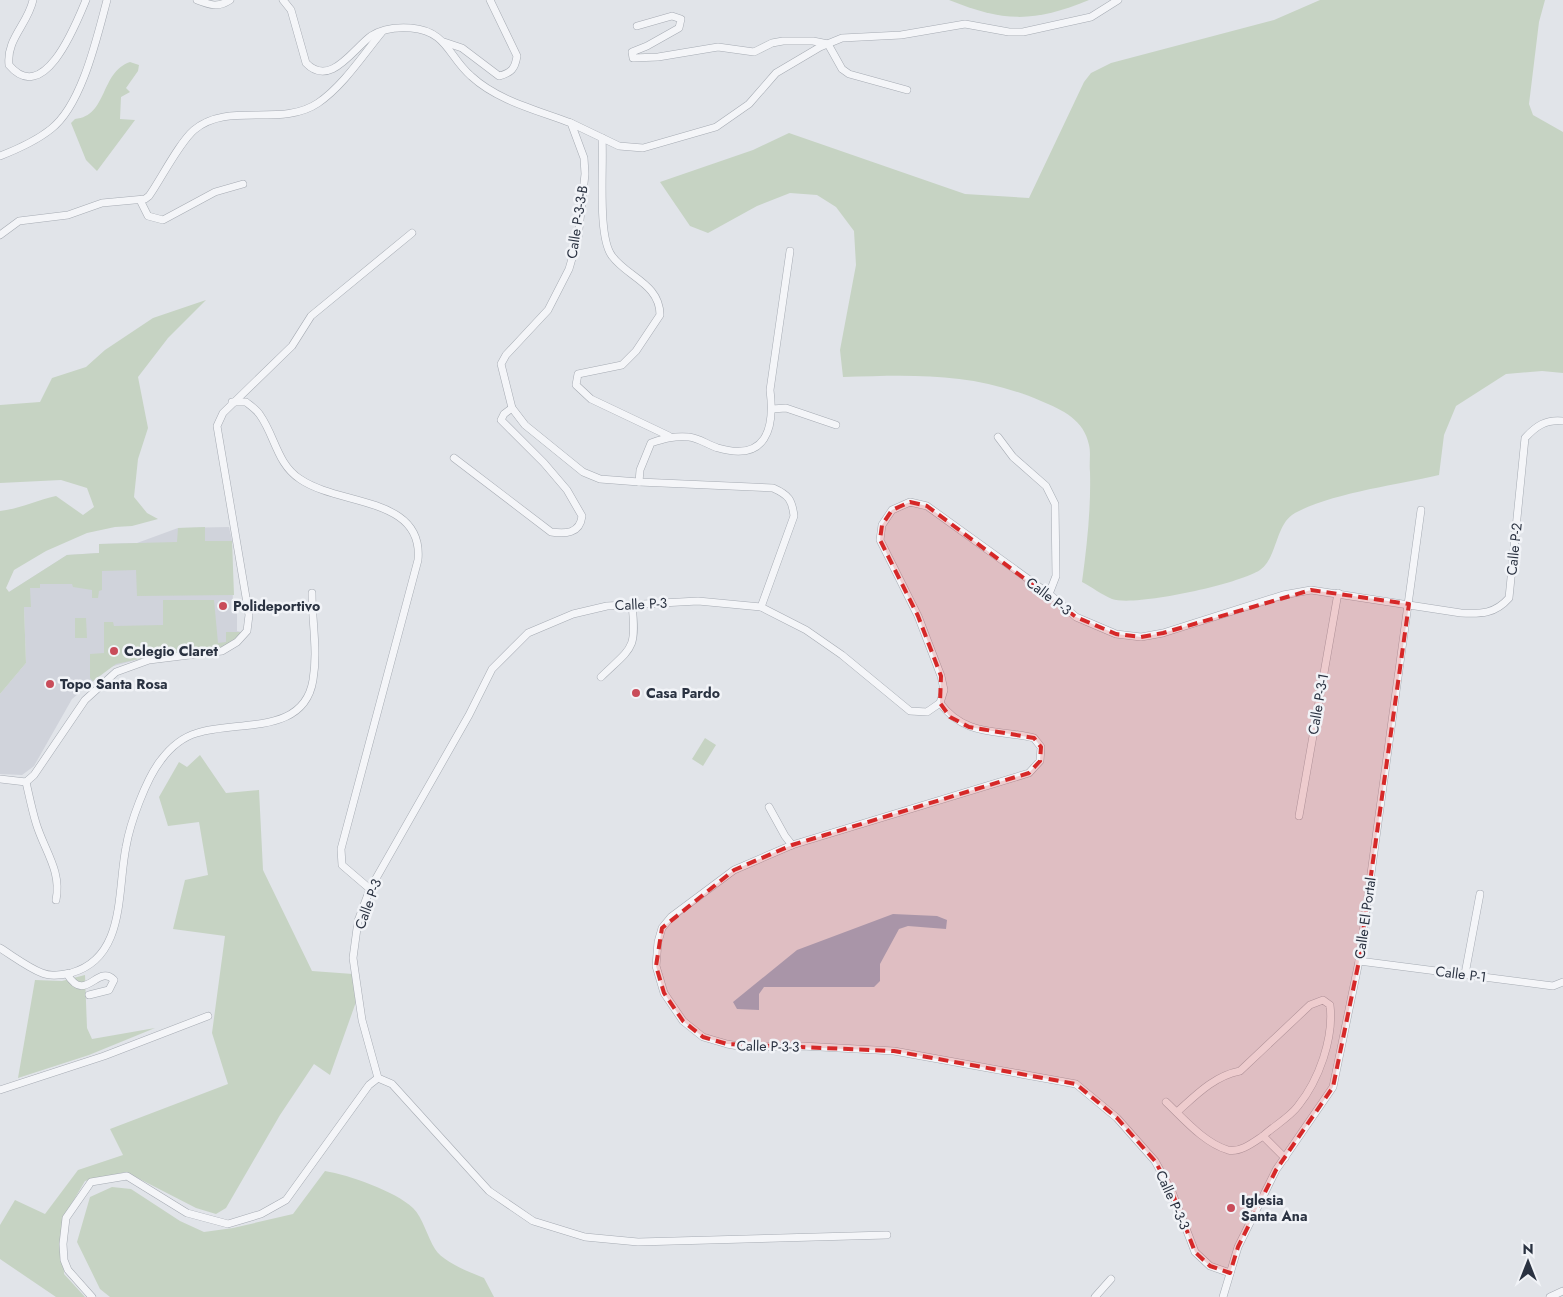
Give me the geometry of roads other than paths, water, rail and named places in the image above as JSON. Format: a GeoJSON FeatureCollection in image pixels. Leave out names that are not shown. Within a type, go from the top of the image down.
{"type":"FeatureCollection","features":[{"type":"Feature","properties":{"kind":"street"},"geometry":{"type":"LineString","coordinates":[[33,0],[29,14],[13,38],[8,56],[9,64],[23,76],[42,73],[59,55],[75,28],[86,0]]}},
{"type":"Feature","properties":{"kind":"street"},"geometry":{"type":"LineString","coordinates":[[0,156],[26,145],[52,129],[67,113],[89,61],[107,0]]}},
{"type":"Feature","properties":{"kind":"street"},"geometry":{"type":"LineString","coordinates":[[197,0],[212,6],[223,5],[230,0]]}},
{"type":"Feature","properties":{"kind":"street"},"geometry":{"type":"LineString","coordinates":[[283,0],[291,10],[306,63],[312,69],[321,71],[335,68],[370,37],[385,29],[400,27],[426,29],[444,42],[470,76],[493,93],[571,123],[619,146],[643,148],[716,127],[749,104],[776,73],[842,38],[901,35],[965,24],[1008,32],[1023,32],[1091,18],[1118,0]]}},
{"type":"Feature","properties":{"kind":"street"},"geometry":{"type":"LineString","coordinates":[[444,42],[462,48],[499,76],[510,74],[516,66],[517,56],[490,0]]}},
{"type":"Feature","properties":{"kind":"street"},"geometry":{"type":"LineString","coordinates":[[636,26],[672,16],[681,19],[679,28],[632,52],[634,58],[718,46],[754,52],[772,43],[813,40],[828,44],[842,69],[849,74],[907,90]]}},
{"type":"Feature","properties":{"kind":"street"},"geometry":{"type":"LineString","coordinates":[[0,235],[19,222],[68,215],[102,204],[140,200],[149,196],[190,134],[199,126],[215,120],[233,117],[285,116],[319,103],[342,80],[385,29]]}},
{"type":"Feature","properties":{"kind":"street","name":"Calle P-3-3-B"},"geometry":{"type":"LineString","coordinates":[[571,123],[584,158],[585,174],[578,238],[569,269],[548,310],[506,355],[501,364],[512,408],[525,425],[583,472],[600,479],[773,488],[786,494],[792,501],[794,516],[761,607]]}},
{"type":"Feature","properties":{"kind":"street"},"geometry":{"type":"LineString","coordinates":[[602,138],[603,228],[606,246],[612,257],[638,277],[658,298],[660,315],[636,351],[622,365],[578,374],[576,385],[591,399],[669,436],[692,437],[734,451],[748,450],[758,446],[768,434],[772,409],[770,390],[790,251]]}},
{"type":"Feature","properties":{"kind":"street"},"geometry":{"type":"LineString","coordinates":[[140,200],[148,216],[163,220],[216,192],[243,184]]}},
{"type":"Feature","properties":{"kind":"street"},"geometry":{"type":"LineString","coordinates":[[26,782],[50,753],[85,700],[116,672],[149,660],[222,651],[237,642],[247,631],[249,615],[217,426],[222,412],[292,346],[310,316],[412,233]]}},
{"type":"Feature","properties":{"kind":"street"},"geometry":{"type":"LineString","coordinates":[[232,402],[246,402],[260,415],[277,454],[299,479],[323,490],[390,510],[403,519],[415,532],[420,545],[418,560],[340,849],[342,865],[370,889]]}},
{"type":"Feature","properties":{"kind":"street"},"geometry":{"type":"LineString","coordinates":[[454,458],[551,532],[568,534],[577,528],[582,516],[567,490],[544,463],[501,420],[504,414],[512,408]]}},
{"type":"Feature","properties":{"kind":"street"},"geometry":{"type":"LineString","coordinates":[[772,409],[786,408],[836,425]]}},
{"type":"Feature","properties":{"kind":"street","name":"Calle P-2"},"geometry":{"type":"LineString","coordinates":[[1409,604],[1461,613],[1483,614],[1500,608],[1509,598],[1525,438],[1537,425],[1554,420],[1563,421]]}},
{"type":"Feature","properties":{"kind":"street"},"geometry":{"type":"LineString","coordinates":[[639,482],[640,470],[651,443],[669,436]]}},
{"type":"Feature","properties":{"kind":"street"},"geometry":{"type":"LineString","coordinates":[[998,437],[1013,457],[1046,486],[1056,504],[1056,576],[1049,594]]}},
{"type":"Feature","properties":{"kind":"street","name":"Calle P-3"},"geometry":{"type":"LineString","coordinates":[[378,1078],[362,1020],[353,958],[358,921],[370,889],[469,715],[492,669],[528,633],[573,614],[608,606],[698,601],[761,607],[806,630],[835,650],[910,711],[927,712],[940,703],[944,690],[941,676],[918,616],[880,540],[882,525],[892,510],[910,502],[927,506],[1049,594],[1076,616],[1116,634],[1141,637],[1163,633],[1283,595],[1311,590],[1409,604]]}},
{"type":"Feature","properties":{"kind":"street","name":"Calle El Portal"},"geometry":{"type":"LineString","coordinates":[[1222,1297],[1238,1246],[1276,1170],[1333,1087],[1359,961],[1421,510]]}},
{"type":"Feature","properties":{"kind":"street"},"geometry":{"type":"LineString","coordinates":[[0,948],[43,974],[59,976],[96,960],[106,950],[113,935],[126,846],[139,802],[160,761],[175,744],[196,733],[280,720],[300,710],[313,681],[315,638],[312,593]]}},
{"type":"Feature","properties":{"kind":"street","name":"Calle P-3-1"},"geometry":{"type":"LineString","coordinates":[[1299,816],[1338,593]]}},
{"type":"Feature","properties":{"kind":"street"},"geometry":{"type":"LineString","coordinates":[[602,677],[632,647],[635,633],[632,605]]}},
{"type":"Feature","properties":{"kind":"street","name":"Calle P-3-3"},"geometry":{"type":"LineString","coordinates":[[940,703],[950,717],[969,727],[1034,738],[1041,747],[1040,761],[1029,773],[792,845],[734,870],[671,917],[662,928],[658,942],[656,966],[664,994],[683,1021],[702,1036],[744,1047],[802,1046],[894,1051],[1076,1084],[1117,1118],[1155,1161],[1172,1192],[1195,1252],[1210,1266],[1230,1273]]}},
{"type":"Feature","properties":{"kind":"street"},"geometry":{"type":"LineString","coordinates":[[0,779],[26,782]]}},
{"type":"Feature","properties":{"kind":"street"},"geometry":{"type":"LineString","coordinates":[[26,782],[36,824],[57,874],[58,889],[56,900]]}},
{"type":"Feature","properties":{"kind":"street"},"geometry":{"type":"LineString","coordinates":[[769,807],[792,845]]}},
{"type":"Feature","properties":{"kind":"street"},"geometry":{"type":"LineString","coordinates":[[1465,974],[1480,894]]}},
{"type":"Feature","properties":{"kind":"street","name":"Calle P-1"},"geometry":{"type":"LineString","coordinates":[[1359,961],[1553,986],[1563,982]]}},
{"type":"Feature","properties":{"kind":"street"},"geometry":{"type":"LineString","coordinates":[[67,974],[73,983],[79,986],[87,986],[104,975],[114,980],[109,990],[89,995]]}},
{"type":"Feature","properties":{"kind":"street"},"geometry":{"type":"LineString","coordinates":[[1166,1102],[1177,1112],[1207,1138],[1228,1150],[1251,1144],[1298,1107],[1309,1089],[1323,1059],[1332,1017],[1330,1005],[1323,1000],[1310,1005],[1240,1071],[1229,1073],[1208,1085],[1177,1112]]}},
{"type":"Feature","properties":{"kind":"street"},"geometry":{"type":"LineString","coordinates":[[0,1090],[104,1056],[208,1016]]}},
{"type":"Feature","properties":{"kind":"street"},"geometry":{"type":"LineString","coordinates":[[92,1297],[68,1270],[64,1260],[63,1244],[63,1230],[66,1218],[91,1182],[127,1176],[187,1213],[228,1224],[261,1214],[286,1200],[369,1085],[378,1078],[392,1084],[489,1190],[533,1221],[585,1237],[638,1242],[887,1236]]}},
{"type":"Feature","properties":{"kind":"street"},"geometry":{"type":"LineString","coordinates":[[1263,1136],[1285,1158]]}},
{"type":"Feature","properties":{"kind":"street"},"geometry":{"type":"LineString","coordinates":[[1095,1297],[1111,1279]]}},
{"type":"Feature","properties":{"kind":"street"},"geometry":{"type":"LineString","coordinates":[[1550,1297],[1563,1291]]}},
{"type":"Feature","properties":{"kind":"water"},"geometry":{"type":"Polygon","coordinates":[[[893,914],[937,916],[947,920],[946,929],[908,926],[899,929],[880,964],[880,981],[874,987],[764,987],[759,994],[759,1010],[737,1009],[733,1002],[797,950],[893,914]]]}},
{"type":"Feature","properties":{"kind":"place","name":"Polideportivo"},"geometry":{"type":"Point","coordinates":[223,606]}},
{"type":"Feature","properties":{"kind":"place","name":"Colegio Claret"},"geometry":{"type":"Point","coordinates":[114,651]}},
{"type":"Feature","properties":{"kind":"place","name":"Topo Santa Rosa"},"geometry":{"type":"Point","coordinates":[50,684]}},
{"type":"Feature","properties":{"kind":"place","name":"Casa Pardo"},"geometry":{"type":"Point","coordinates":[636,693]}},
{"type":"Feature","properties":{"kind":"place","name":"Iglesia Santa Ana"},"geometry":{"type":"Point","coordinates":[1231,1208]}}]}
